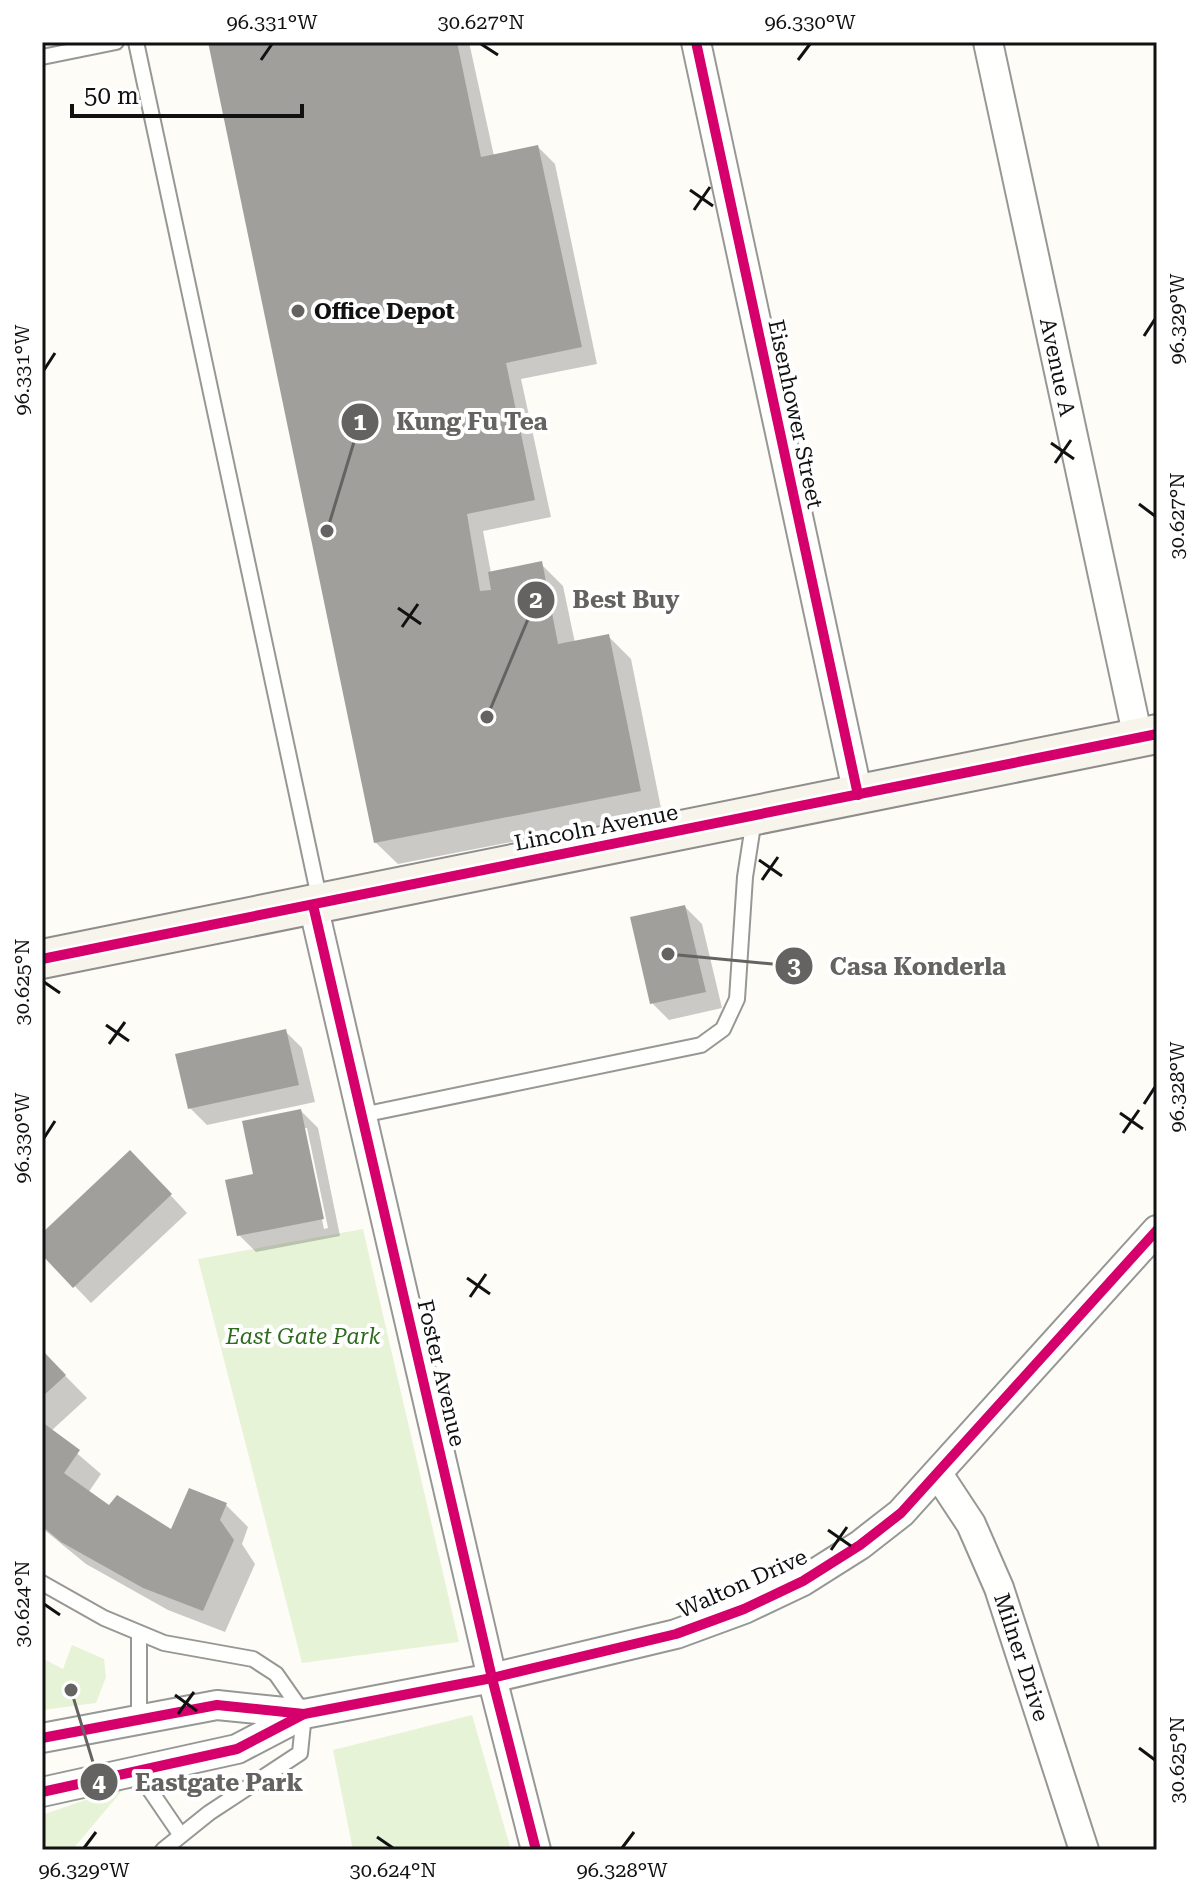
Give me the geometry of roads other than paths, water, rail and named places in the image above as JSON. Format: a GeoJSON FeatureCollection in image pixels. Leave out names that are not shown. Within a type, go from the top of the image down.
{"type":"FeatureCollection","features":[{"type":"Feature","properties":{"kind":"street","name":"Eisenhower Street"},"geometry":{"type":"LineString","coordinates":[[696,42],[858,795]]}},
{"type":"Feature","properties":{"kind":"street","name":"Avenue A"},"geometry":{"type":"LineString","coordinates":[[988,42],[1148,736]]}},
{"type":"Feature","properties":{"kind":"street","name":"Lincoln Avenue"},"geometry":{"type":"LineString","coordinates":[[42,959],[1148,736]]}},
{"type":"Feature","properties":{"kind":"street","name":"Foster Avenue"},"geometry":{"type":"LineString","coordinates":[[317,904],[362,1115],[492,1678],[536,1850]]}},
{"type":"Feature","properties":{"kind":"street","name":"Walton Drive"},"geometry":{"type":"LineString","coordinates":[[42,1792],[237,1749],[304,1714],[492,1678],[676,1634],[744,1609],[803,1581],[860,1545],[901,1513],[1157,1230]]}},
{"type":"Feature","properties":{"kind":"street","name":"Milner Drive"},"geometry":{"type":"LineString","coordinates":[[938,1474],[971,1524],[999,1588],[1084,1850]]}},
{"type":"Feature","properties":{"kind":"street","name":"Walton Drive"},"geometry":{"type":"LineString","coordinates":[[42,1738],[217,1705],[304,1714]]}},
{"type":"Feature","properties":{"kind":"lane"},"geometry":{"type":"LineString","coordinates":[[42,57],[116,42]]}},
{"type":"Feature","properties":{"kind":"lane"},"geometry":{"type":"LineString","coordinates":[[136,42],[317,904]]}},
{"type":"Feature","properties":{"kind":"lane"},"geometry":{"type":"LineString","coordinates":[[362,1115],[701,1045],[723,1029],[737,999],[745,877],[755,815]]}},
{"type":"Feature","properties":{"kind":"lane"},"geometry":{"type":"LineString","coordinates":[[42,1583],[139,1633],[189,1649],[253,1659],[276,1674],[304,1714],[300,1753],[180,1834],[163,1850]]}},
{"type":"Feature","properties":{"kind":"lane"},"geometry":{"type":"LineString","coordinates":[[139,1633],[139,1718]]}},
{"type":"Feature","properties":{"kind":"lane"},"geometry":{"type":"LineString","coordinates":[[137,1771],[180,1834]]}},
{"type":"Feature","properties":{"kind":"place","name":"Office Depot"},"geometry":{"type":"Point","coordinates":[298,311]}},
{"type":"Feature","properties":{"kind":"place","name":"Kung Fu Tea"},"geometry":{"type":"Point","coordinates":[327,531]}},
{"type":"Feature","properties":{"kind":"place","name":"Best Buy"},"geometry":{"type":"Point","coordinates":[487,717]}},
{"type":"Feature","properties":{"kind":"place","name":"Casa Konderla"},"geometry":{"type":"Point","coordinates":[668,954]}},
{"type":"Feature","properties":{"kind":"place","name":"Eastgate Park"},"geometry":{"type":"Point","coordinates":[71,1690]}},
{"type":"Feature","properties":{"kind":"park label","name":"East Gate Park"},"geometry":{"type":"Point","coordinates":[303,1336]}}]}
